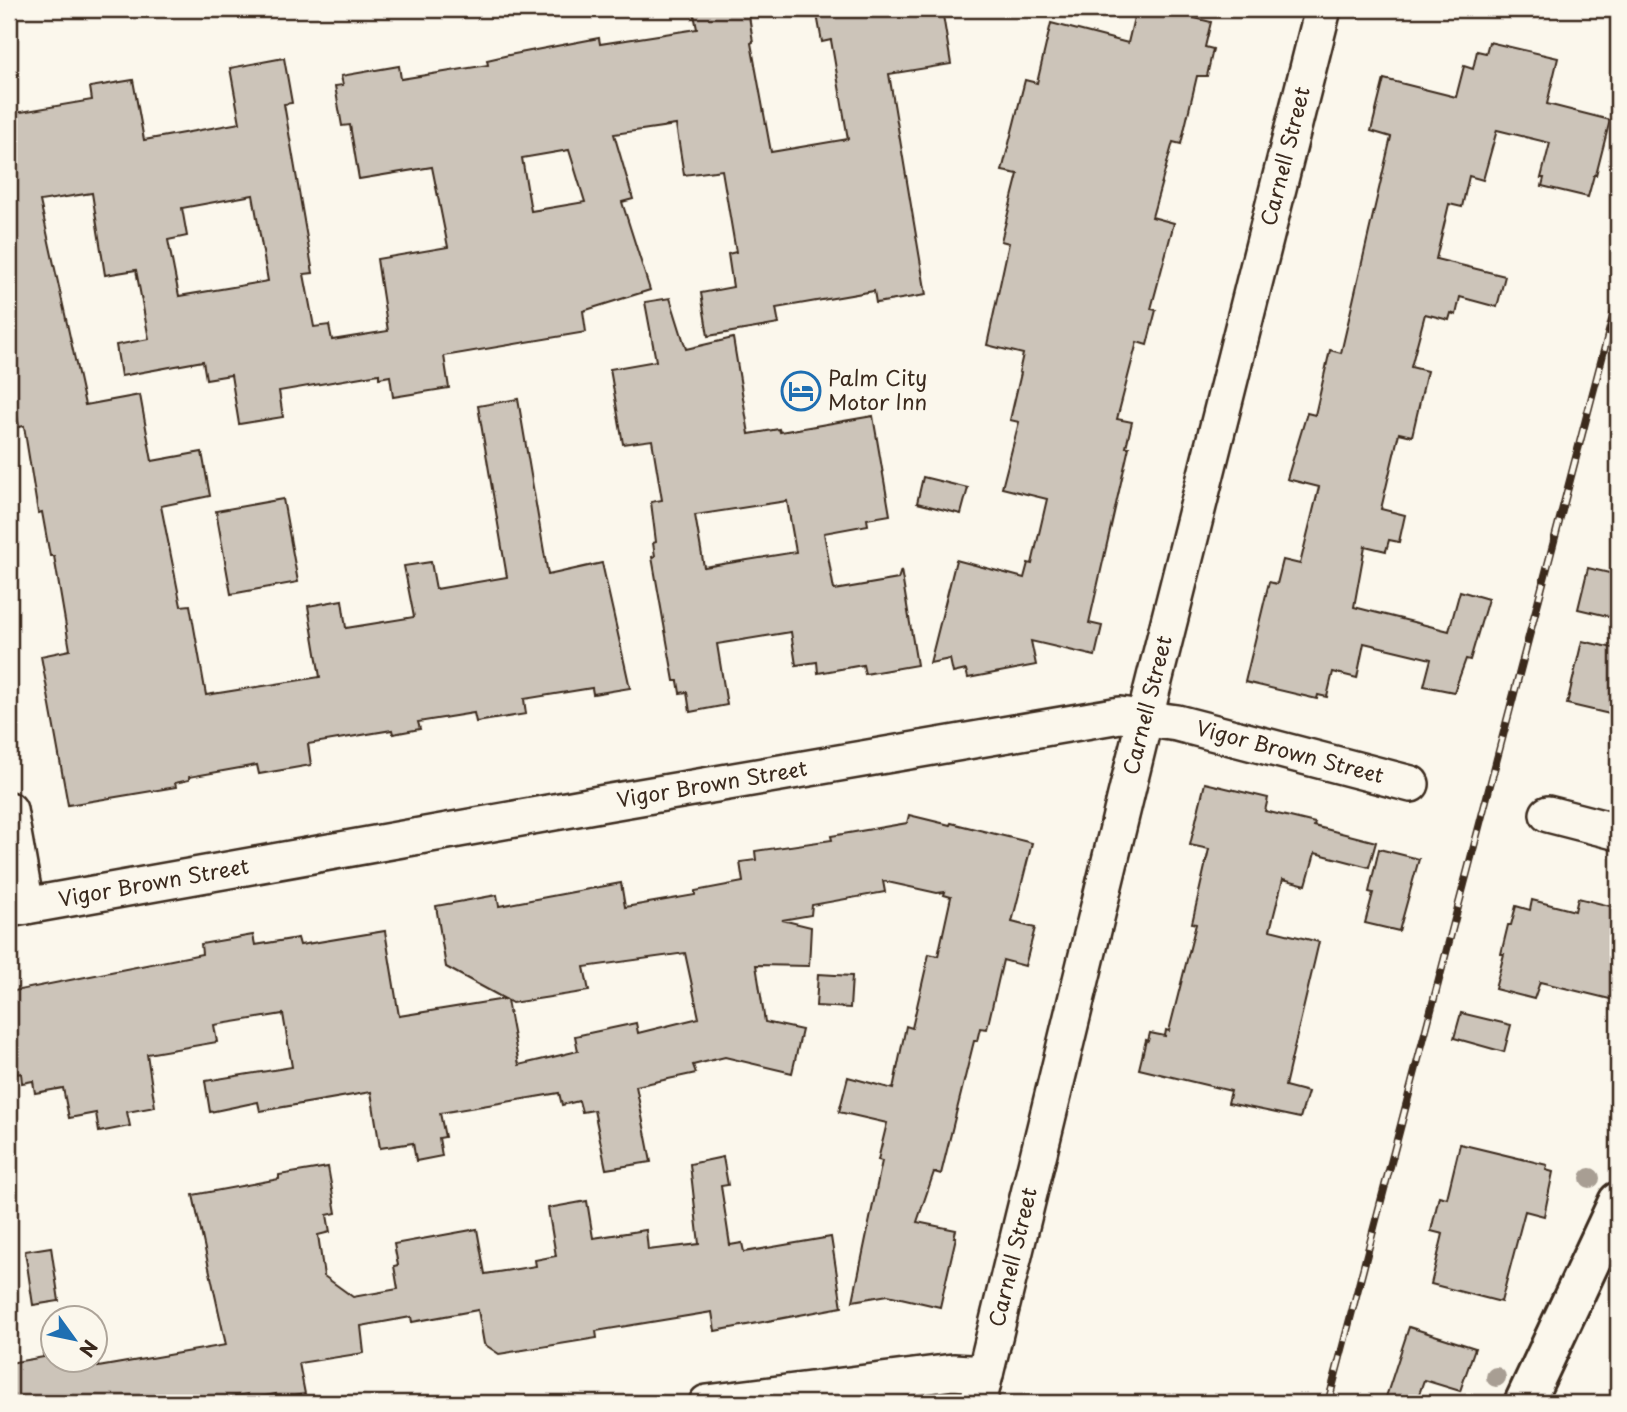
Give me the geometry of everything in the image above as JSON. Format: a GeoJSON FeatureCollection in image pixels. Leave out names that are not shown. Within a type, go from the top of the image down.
{"type":"FeatureCollection","features":[{"type":"Feature","properties":{"kind":"main road"},"geometry":{"type":"LineString","coordinates":[[1524,1403],[1618,1202]]}},
{"type":"Feature","properties":{"kind":"street","name":"Carnell Street"},"geometry":{"type":"LineString","coordinates":[[981,1388],[1145,717],[1323,9]]}},
{"type":"Feature","properties":{"kind":"street","name":"Vigor Brown Street"},"geometry":{"type":"LineString","coordinates":[[17,908],[1113,716],[1145,717],[1177,723],[1412,784]]}},
{"type":"Feature","properties":{"kind":"street"},"geometry":{"type":"LineString","coordinates":[[9,810],[17,908]]}},
{"type":"Feature","properties":{"kind":"street"},"geometry":{"type":"LineString","coordinates":[[1548,814],[1618,832]]}},
{"type":"Feature","properties":{"kind":"street"},"geometry":{"type":"LineString","coordinates":[[708,1403],[953,1372],[981,1388]]}},
{"type":"Feature","properties":{"kind":"building"},"geometry":{"type":"Polygon","coordinates":[[[693,9],[748,9],[751,43],[771,152],[848,139],[831,40],[822,42],[816,9],[942,9],[951,64],[889,74],[926,295],[876,303],[874,291],[776,308],[779,324],[708,336],[701,293],[733,287],[728,254],[736,252],[722,170],[684,175],[676,125],[614,134],[633,199],[622,202],[650,290],[583,311],[586,332],[444,356],[449,388],[393,397],[390,376],[379,378],[379,374],[279,391],[283,417],[239,424],[231,375],[206,379],[203,361],[121,376],[116,345],[149,339],[136,270],[105,275],[92,193],[40,201],[85,405],[140,395],[152,461],[202,452],[210,496],[161,506],[181,606],[190,605],[206,695],[320,677],[308,606],[342,600],[346,628],[414,617],[404,566],[431,562],[436,589],[507,577],[478,406],[518,399],[548,575],[602,563],[630,688],[593,694],[592,688],[524,699],[526,714],[476,722],[474,713],[418,722],[420,729],[393,734],[392,730],[308,744],[311,765],[259,774],[257,765],[189,777],[189,780],[175,783],[176,787],[68,805],[41,656],[70,650],[54,556],[50,556],[42,512],[38,513],[24,426],[19,427],[9,371],[9,114],[92,100],[90,87],[133,80],[144,140],[240,123],[230,68],[284,58],[292,103],[284,104],[313,273],[304,274],[314,327],[329,325],[332,340],[388,331],[377,259],[448,247],[432,167],[359,179],[350,125],[342,126],[335,86],[343,85],[341,76],[399,66],[401,79],[488,65],[487,60],[599,38],[600,44],[697,29],[693,9]],[[569,150],[522,158],[531,211],[585,202],[569,150]],[[253,195],[182,208],[187,236],[168,240],[179,296],[268,281],[253,195]]]}},
{"type":"Feature","properties":{"kind":"building"},"geometry":{"type":"Polygon","coordinates":[[[1136,9],[1158,9],[1211,22],[1205,47],[1213,49],[1207,76],[1197,76],[1181,144],[1173,142],[1152,217],[1174,223],[1151,309],[1156,310],[1147,345],[1137,342],[1117,419],[1132,422],[1126,447],[1129,447],[1089,623],[1102,626],[1095,656],[1031,641],[1036,665],[968,678],[966,670],[953,673],[950,659],[930,663],[956,560],[1024,578],[1028,563],[1032,564],[1047,499],[1002,488],[1019,422],[1010,420],[1023,354],[987,345],[1009,243],[1001,241],[1018,174],[1002,171],[1025,80],[1037,83],[1051,23],[1128,43],[1136,9]]]}},
{"type":"Feature","properties":{"kind":"building"},"geometry":{"type":"Polygon","coordinates":[[[1489,42],[1558,58],[1547,104],[1610,120],[1588,197],[1542,186],[1544,178],[1541,178],[1550,143],[1497,130],[1483,180],[1469,176],[1462,207],[1449,204],[1436,259],[1505,276],[1497,307],[1460,297],[1456,315],[1451,313],[1449,320],[1425,314],[1411,367],[1427,371],[1412,436],[1399,433],[1381,509],[1405,515],[1399,542],[1389,540],[1386,551],[1365,546],[1354,607],[1449,631],[1460,591],[1488,599],[1470,660],[1466,659],[1454,692],[1424,686],[1431,659],[1364,643],[1357,678],[1333,672],[1327,697],[1318,695],[1317,699],[1245,682],[1269,582],[1277,584],[1283,560],[1300,564],[1319,487],[1287,479],[1307,413],[1315,415],[1330,350],[1341,353],[1391,137],[1371,131],[1384,79],[1456,97],[1464,66],[1473,69],[1477,51],[1486,53],[1489,42]]]}},
{"type":"Feature","properties":{"kind":"building"},"geometry":{"type":"Polygon","coordinates":[[[670,298],[686,349],[733,338],[749,434],[779,429],[780,432],[873,416],[890,515],[867,519],[868,525],[824,533],[834,590],[898,579],[901,570],[917,665],[865,674],[863,665],[818,673],[817,662],[796,665],[791,632],[717,644],[727,705],[690,712],[687,692],[680,693],[678,681],[674,681],[652,557],[655,556],[653,543],[656,542],[651,502],[662,500],[652,440],[623,444],[610,369],[656,361],[645,302],[670,298]],[[787,501],[695,515],[704,567],[796,552],[787,501]]]}},
{"type":"Feature","properties":{"kind":"building"},"geometry":{"type":"Polygon","coordinates":[[[923,477],[968,488],[961,514],[917,503],[923,477]]]}},
{"type":"Feature","properties":{"kind":"building"},"geometry":{"type":"Polygon","coordinates":[[[283,499],[298,582],[231,594],[216,511],[283,499]]]}},
{"type":"Feature","properties":{"kind":"building"},"geometry":{"type":"Polygon","coordinates":[[[1588,568],[1618,575],[1618,590],[1612,617],[1578,609],[1588,568]]]}},
{"type":"Feature","properties":{"kind":"building"},"geometry":{"type":"Polygon","coordinates":[[[1582,641],[1618,649],[1618,696],[1614,715],[1567,704],[1582,641]]]}},
{"type":"Feature","properties":{"kind":"building"},"geometry":{"type":"Polygon","coordinates":[[[1205,783],[1268,798],[1265,811],[1376,842],[1369,867],[1315,853],[1306,885],[1283,879],[1270,930],[1319,942],[1285,1086],[1308,1092],[1300,1118],[1228,1103],[1231,1091],[1139,1069],[1150,1033],[1165,1036],[1166,1030],[1169,1031],[1196,924],[1192,923],[1209,849],[1190,845],[1205,783]]]}},
{"type":"Feature","properties":{"kind":"building"},"geometry":{"type":"Polygon","coordinates":[[[909,815],[1032,843],[1012,922],[1035,928],[1025,966],[1003,960],[987,1029],[980,1028],[977,1041],[974,1041],[941,1174],[934,1172],[917,1222],[956,1230],[940,1307],[888,1295],[853,1301],[882,1161],[878,1160],[887,1123],[839,1112],[848,1077],[893,1089],[906,1026],[912,1028],[929,954],[938,956],[951,897],[944,895],[945,892],[937,893],[883,881],[885,892],[812,905],[811,915],[782,920],[811,927],[809,966],[756,965],[765,1022],[802,1030],[792,1073],[725,1057],[693,1065],[696,1073],[636,1086],[651,1162],[606,1169],[594,1110],[582,1112],[579,1101],[562,1105],[559,1093],[440,1113],[445,1137],[439,1138],[442,1156],[416,1161],[413,1143],[380,1148],[371,1092],[260,1111],[258,1102],[210,1112],[205,1081],[292,1067],[283,1014],[214,1025],[217,1042],[147,1054],[155,1107],[127,1112],[130,1126],[99,1132],[96,1113],[69,1118],[63,1088],[35,1093],[33,1081],[22,1083],[21,1073],[17,1074],[9,1025],[9,992],[202,954],[201,944],[253,935],[255,945],[298,938],[300,945],[385,931],[399,1016],[505,999],[446,967],[436,906],[497,895],[499,906],[621,883],[625,907],[695,895],[695,891],[743,882],[740,862],[756,860],[755,851],[832,840],[831,836],[907,823],[909,815]],[[685,953],[584,967],[589,991],[512,1003],[507,1000],[519,1065],[578,1051],[575,1036],[636,1023],[638,1033],[699,1018],[685,953]]]}},
{"type":"Feature","properties":{"kind":"building"},"geometry":{"type":"Polygon","coordinates":[[[1379,849],[1419,859],[1399,931],[1365,923],[1373,893],[1369,892],[1379,849]]]}},
{"type":"Feature","properties":{"kind":"building"},"geometry":{"type":"Polygon","coordinates":[[[1578,898],[1618,908],[1618,1001],[1540,982],[1534,999],[1495,989],[1508,925],[1511,925],[1516,906],[1530,910],[1532,900],[1575,911],[1578,898]]]}},
{"type":"Feature","properties":{"kind":"building"},"geometry":{"type":"Polygon","coordinates":[[[818,974],[852,976],[850,1008],[816,1006],[818,974]]]}},
{"type":"Feature","properties":{"kind":"building"},"geometry":{"type":"Polygon","coordinates":[[[1461,1013],[1511,1025],[1504,1052],[1454,1038],[1461,1013]]]}},
{"type":"Feature","properties":{"kind":"building"},"geometry":{"type":"Polygon","coordinates":[[[1460,1144],[1547,1165],[1546,1170],[1553,1172],[1544,1216],[1525,1211],[1501,1302],[1431,1284],[1443,1234],[1431,1231],[1439,1196],[1447,1198],[1460,1144]]]}},
{"type":"Feature","properties":{"kind":"building"},"geometry":{"type":"Polygon","coordinates":[[[723,1157],[728,1185],[721,1186],[730,1245],[742,1243],[744,1252],[831,1237],[842,1307],[715,1331],[712,1312],[596,1331],[597,1338],[499,1354],[484,1344],[478,1310],[412,1322],[411,1317],[361,1326],[364,1353],[299,1363],[305,1394],[277,1399],[276,1394],[249,1399],[248,1394],[197,1403],[9,1403],[9,1363],[38,1358],[38,1374],[108,1374],[108,1365],[226,1345],[193,1195],[279,1179],[279,1175],[328,1167],[336,1213],[327,1215],[330,1232],[318,1235],[324,1276],[353,1297],[398,1289],[394,1266],[398,1265],[394,1244],[477,1229],[485,1274],[536,1266],[535,1260],[556,1256],[548,1208],[587,1201],[593,1238],[646,1230],[648,1250],[699,1244],[690,1164],[723,1157]]]}},
{"type":"Feature","properties":{"kind":"building"},"geometry":{"type":"Polygon","coordinates":[[[51,1247],[59,1301],[33,1305],[25,1251],[51,1247]]]}},
{"type":"Feature","properties":{"kind":"building"},"geometry":{"type":"Polygon","coordinates":[[[1409,1327],[1475,1348],[1460,1391],[1424,1380],[1416,1403],[1384,1403],[1409,1327]]]}},
{"type":"Feature","properties":{"kind":"railway"},"geometry":{"type":"LineString","coordinates":[[1328,1403],[1618,297]]}},
{"type":"Feature","properties":{"kind":"place","name":"Palm City Motor Inn"},"geometry":{"type":"Point","coordinates":[801,391]}}]}
